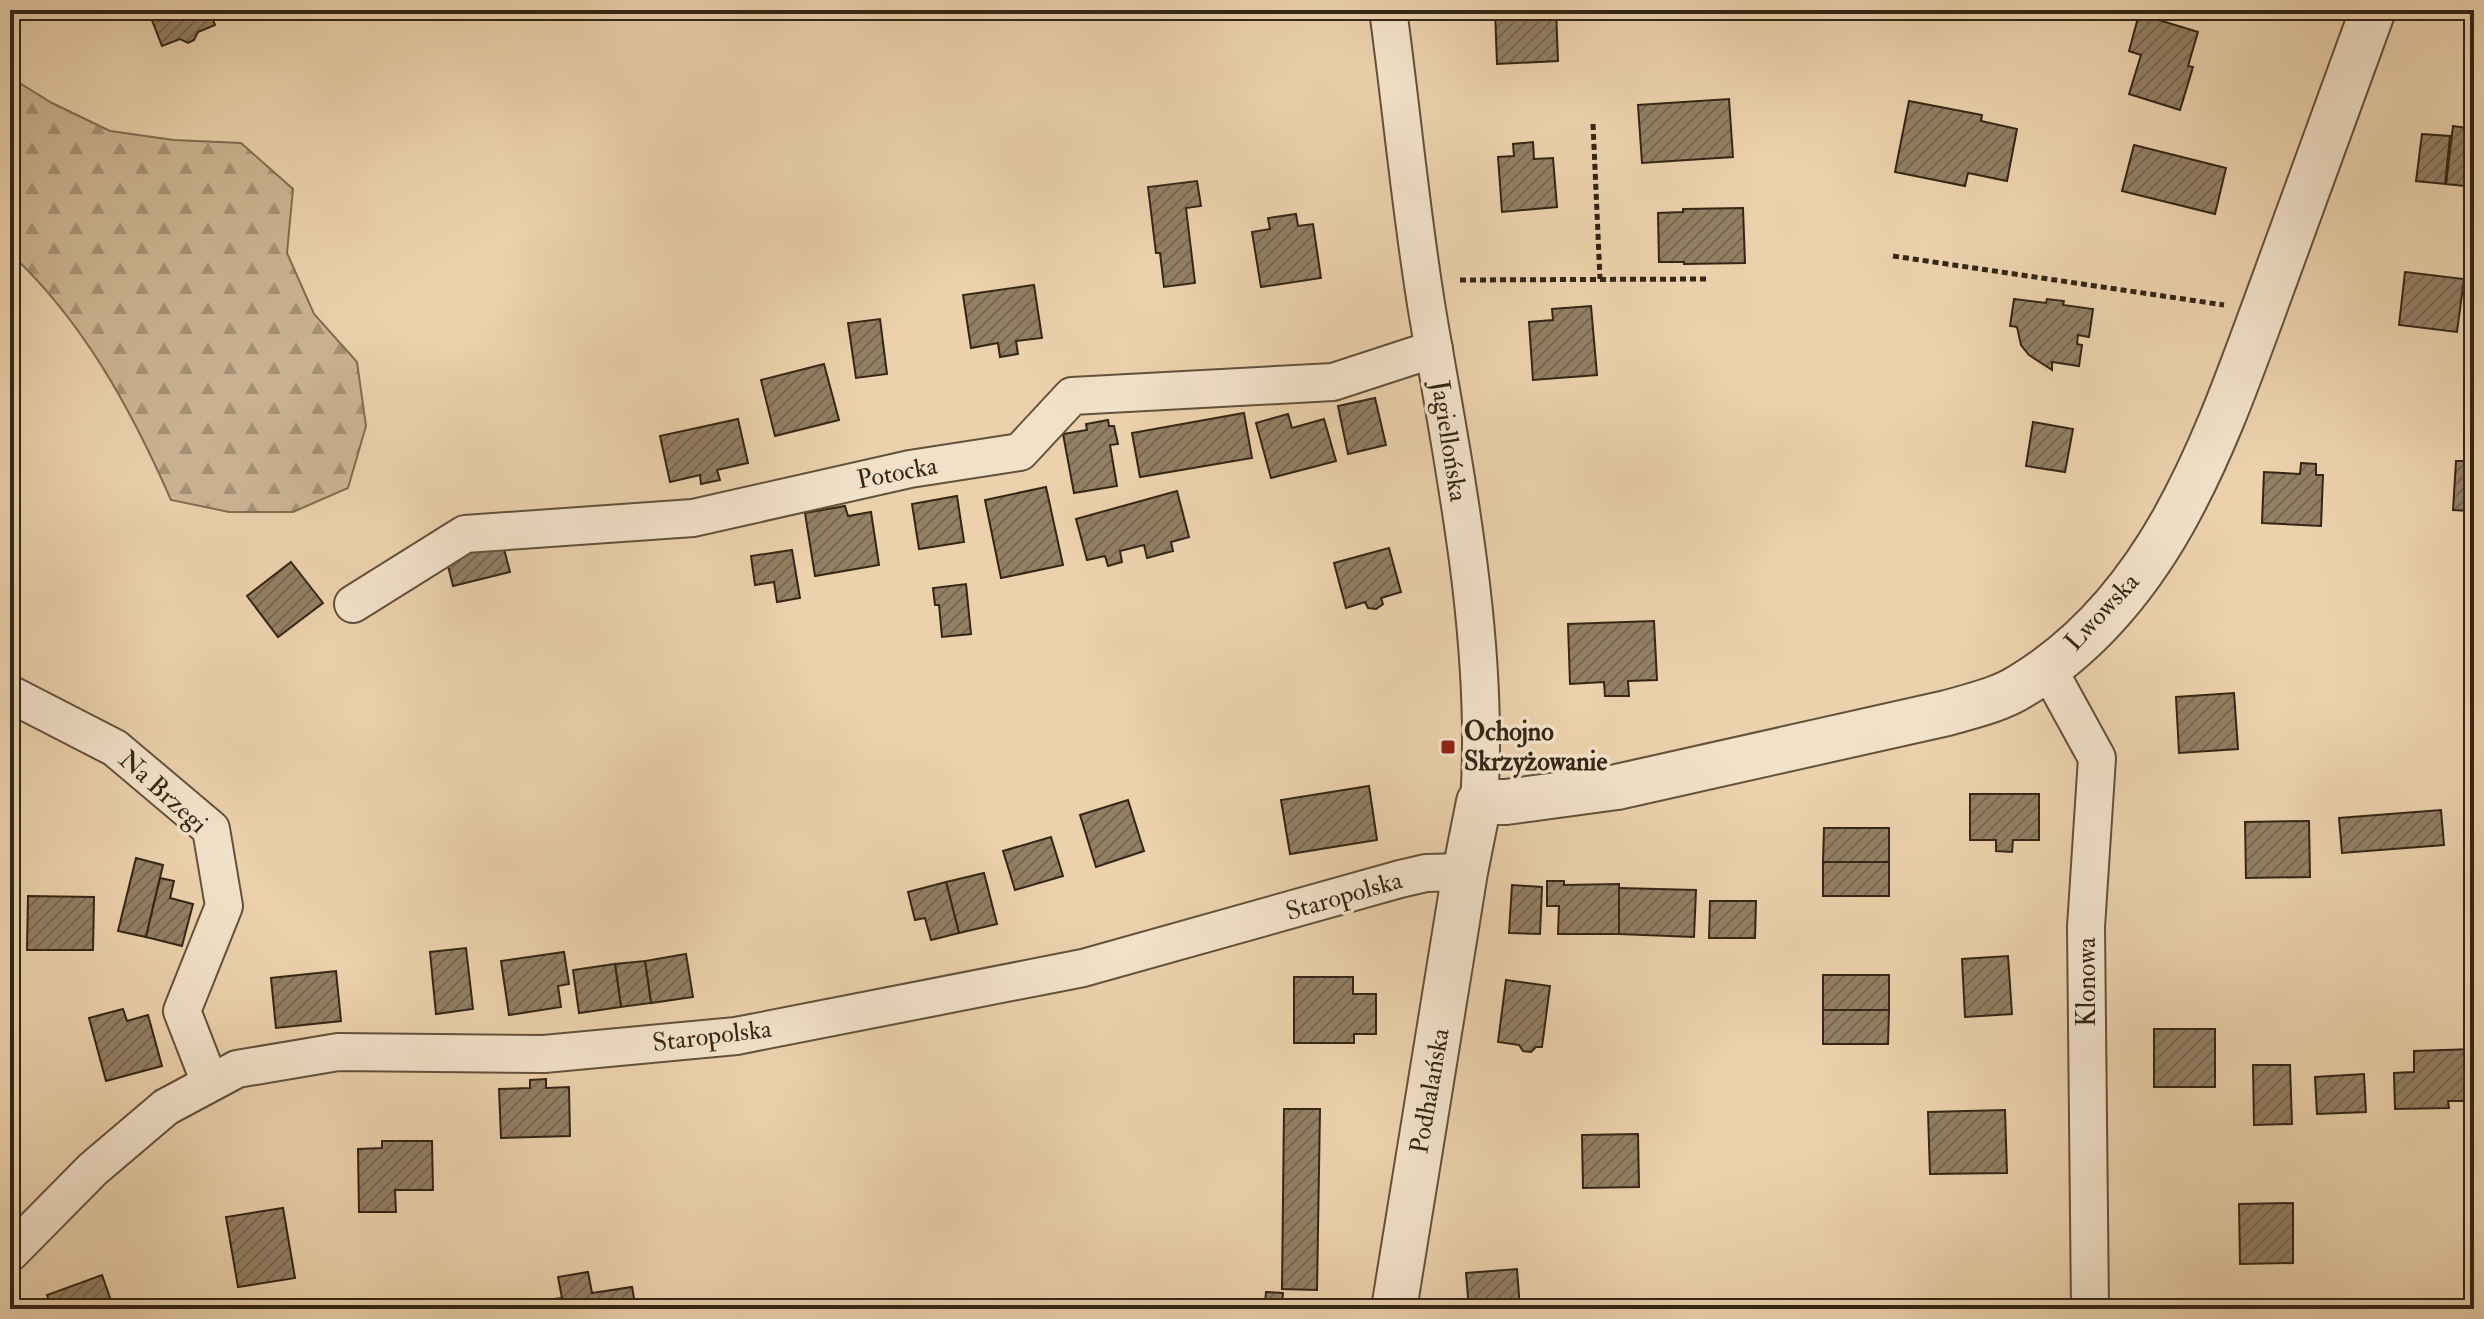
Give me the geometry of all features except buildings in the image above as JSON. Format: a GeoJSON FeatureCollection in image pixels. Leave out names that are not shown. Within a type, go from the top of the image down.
{"type":"FeatureCollection","features":[{"type":"Feature","properties":{"kind":"street","name":"Jagiellońska"},"geometry":{"type":"LineString","coordinates":[[1388,10],[1423,281],[1477,639],[1482,759],[1479,802],[1465,872]]}},
{"type":"Feature","properties":{"kind":"street","name":"Lwowska"},"geometry":{"type":"LineString","coordinates":[[1479,802],[1506,802],[1617,787],[1947,713],[2019,687],[2085,638],[2118,602],[2161,546],[2199,474],[2232,397],[2373,10]]}},
{"type":"Feature","properties":{"kind":"street","name":"Potocka"},"geometry":{"type":"LineString","coordinates":[[353,604],[465,534],[693,518],[910,469],[1020,452],[1072,396],[1333,382],[1434,349]]}},
{"type":"Feature","properties":{"kind":"street","name":"Klonowa"},"geometry":{"type":"LineString","coordinates":[[2047,667],[2097,758],[2086,927],[2090,1309]]}},
{"type":"Feature","properties":{"kind":"street","name":"Na Brzegi"},"geometry":{"type":"LineString","coordinates":[[10,694],[115,748],[211,829],[224,906],[182,1011],[210,1083]]}},
{"type":"Feature","properties":{"kind":"street","name":"Staropolska"},"geometry":{"type":"LineString","coordinates":[[10,1253],[93,1169],[166,1107],[237,1069],[338,1052],[544,1054],[736,1036],[1083,968],[1400,879],[1426,873],[1465,872]]}},
{"type":"Feature","properties":{"kind":"street","name":"Podhalańska"},"geometry":{"type":"LineString","coordinates":[[1394,1309],[1465,872]]}},
{"type":"Feature","properties":{"kind":"path"},"geometry":{"type":"LineString","coordinates":[[1593,124],[1601,279]]}},
{"type":"Feature","properties":{"kind":"path"},"geometry":{"type":"LineString","coordinates":[[1893,256],[2264,309]]}},
{"type":"Feature","properties":{"kind":"path"},"geometry":{"type":"LineString","coordinates":[[1423,281],[1708,279]]}},
{"type":"Feature","properties":{"kind":"green space"},"geometry":{"type":"Polygon","coordinates":[[[10,77],[52,103],[110,131],[174,140],[241,143],[293,189],[287,253],[314,314],[357,362],[366,426],[348,488],[293,512],[229,512],[171,500],[103,368],[60,307],[10,253],[10,77]]]}},
{"type":"Feature","properties":{"kind":"place","name":"Ochojno Skrzyżowanie"},"geometry":{"type":"Point","coordinates":[1448,747]}}]}
